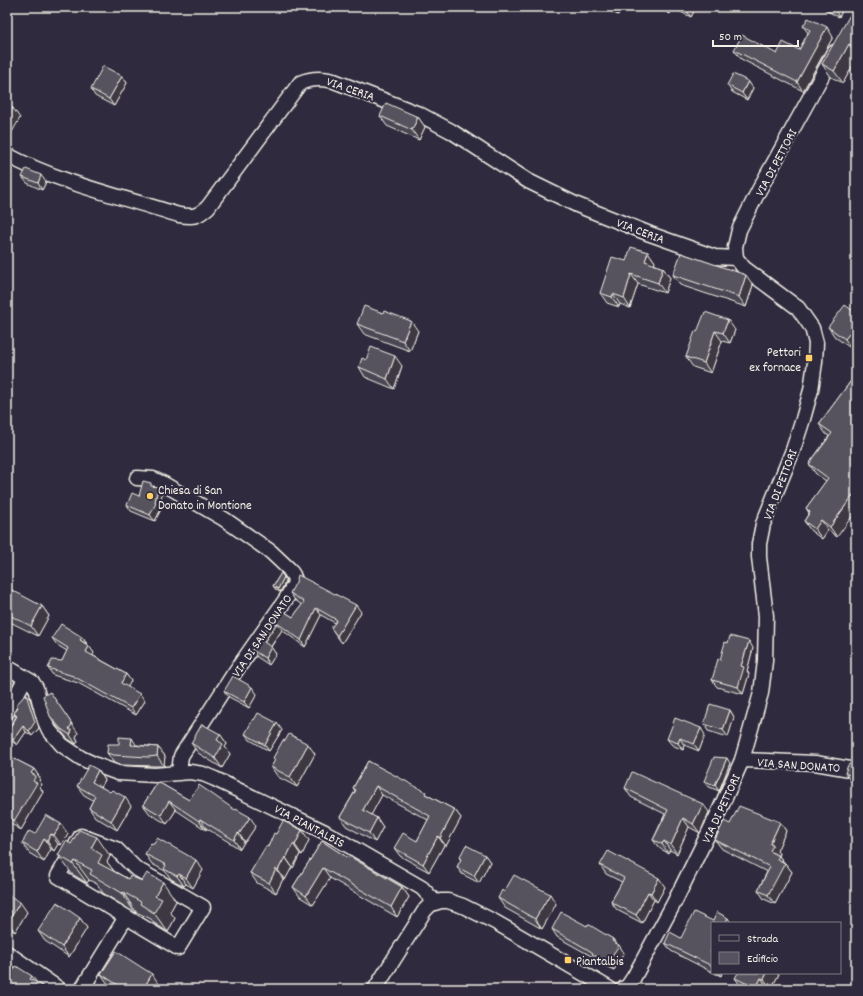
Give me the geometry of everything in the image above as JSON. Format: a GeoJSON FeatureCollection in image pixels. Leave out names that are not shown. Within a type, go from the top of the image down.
{"type":"FeatureCollection","features":[{"type":"Feature","properties":{"kind":"street","name":"VIA DI PETTORI"},"geometry":{"type":"LineString","coordinates":[[623,989],[628,986],[634,977],[674,903],[716,818],[742,760],[761,693],[765,660],[766,616],[759,557],[759,544],[763,524],[793,450],[803,419],[811,390],[816,352],[815,337],[812,328],[798,308],[744,268],[736,258],[736,238],[759,190],[841,40]]}},
{"type":"Feature","properties":{"kind":"street","name":"VIA CERIA"},"geometry":{"type":"LineString","coordinates":[[7,155],[68,180],[179,216],[199,216],[208,207],[300,82],[308,79],[324,78],[419,114],[451,131],[528,181],[577,206],[715,257],[736,258]]}},
{"type":"Feature","properties":{"kind":"street","name":"VIA DI SAN DONATO"},"geometry":{"type":"LineString","coordinates":[[137,478],[153,479],[164,484],[224,520],[271,552],[289,569],[295,580],[294,586],[286,599],[233,675],[181,756],[179,772]]}},
{"type":"Feature","properties":{"kind":"street","name":"VIA PIANTALBIS"},"geometry":{"type":"LineString","coordinates":[[7,667],[32,682],[36,688],[44,719],[49,730],[62,745],[81,758],[118,773],[155,775],[190,772],[203,774],[299,818],[422,888],[435,902]]}},
{"type":"Feature","properties":{"kind":"street"},"geometry":{"type":"LineString","coordinates":[[7,712],[25,679]]}},
{"type":"Feature","properties":{"kind":"street","name":"VIA SAN DONATO"},"geometry":{"type":"LineString","coordinates":[[742,760],[814,764],[856,770]]}},
{"type":"Feature","properties":{"kind":"street"},"geometry":{"type":"LineString","coordinates":[[81,836],[116,849],[136,868],[203,907],[178,948],[126,917],[58,876],[81,836]]}},
{"type":"Feature","properties":{"kind":"street"},"geometry":{"type":"LineString","coordinates":[[375,989],[425,910],[435,902],[448,901],[478,913],[610,989]]}},
{"type":"Feature","properties":{"kind":"street"},"geometry":{"type":"LineString","coordinates":[[82,989],[126,917]]}},
{"type":"Feature","properties":{"kind":"street"},"geometry":{"type":"LineString","coordinates":[[7,953],[59,989]]}},
{"type":"Feature","properties":{"kind":"building"},"geometry":{"type":"Polygon","coordinates":[[[851,13],[856,17],[856,48],[849,44],[834,71],[822,64],[851,13]]]}},
{"type":"Feature","properties":{"kind":"building"},"geometry":{"type":"Polygon","coordinates":[[[808,18],[827,27],[797,82],[734,50],[742,35],[777,54],[783,42],[799,50],[810,30],[803,26],[808,18]]]}},
{"type":"Feature","properties":{"kind":"building"},"geometry":{"type":"Polygon","coordinates":[[[103,66],[122,76],[109,99],[91,89],[103,66]]]}},
{"type":"Feature","properties":{"kind":"building"},"geometry":{"type":"Polygon","coordinates":[[[733,74],[748,81],[742,93],[727,85],[733,74]]]}},
{"type":"Feature","properties":{"kind":"building"},"geometry":{"type":"Polygon","coordinates":[[[386,103],[418,117],[412,130],[380,116],[386,103]]]}},
{"type":"Feature","properties":{"kind":"building"},"geometry":{"type":"Polygon","coordinates":[[[7,105],[13,108],[7,118],[7,105]]]}},
{"type":"Feature","properties":{"kind":"building"},"geometry":{"type":"Polygon","coordinates":[[[26,169],[41,175],[38,183],[22,177],[26,169]]]}},
{"type":"Feature","properties":{"kind":"building"},"geometry":{"type":"Polygon","coordinates":[[[631,247],[648,252],[645,261],[663,268],[658,283],[631,274],[624,298],[613,294],[612,297],[600,293],[612,257],[626,261],[631,247]]]}},
{"type":"Feature","properties":{"kind":"building"},"geometry":{"type":"Polygon","coordinates":[[[681,253],[746,275],[739,297],[673,275],[681,253]]]}},
{"type":"Feature","properties":{"kind":"building"},"geometry":{"type":"Polygon","coordinates":[[[845,305],[856,313],[856,325],[845,339],[828,327],[845,305]]]}},
{"type":"Feature","properties":{"kind":"building"},"geometry":{"type":"Polygon","coordinates":[[[364,306],[383,313],[384,311],[411,321],[403,341],[357,324],[364,306]]]}},
{"type":"Feature","properties":{"kind":"building"},"geometry":{"type":"Polygon","coordinates":[[[705,312],[728,320],[723,333],[715,331],[704,363],[686,357],[695,331],[697,332],[705,312]]]}},
{"type":"Feature","properties":{"kind":"building"},"geometry":{"type":"Polygon","coordinates":[[[371,347],[395,356],[387,379],[359,367],[362,358],[366,360],[371,347]]]}},
{"type":"Feature","properties":{"kind":"building"},"geometry":{"type":"Polygon","coordinates":[[[856,374],[856,491],[830,527],[821,520],[815,529],[804,521],[810,512],[806,508],[828,478],[809,464],[832,433],[819,424],[856,374]]]}},
{"type":"Feature","properties":{"kind":"building"},"geometry":{"type":"Polygon","coordinates":[[[143,481],[151,483],[151,486],[158,487],[156,503],[150,515],[127,505],[132,493],[139,496],[143,481]]]}},
{"type":"Feature","properties":{"kind":"building"},"geometry":{"type":"Polygon","coordinates":[[[281,573],[284,577],[278,589],[273,586],[281,573]]]}},
{"type":"Feature","properties":{"kind":"building"},"geometry":{"type":"Polygon","coordinates":[[[298,575],[356,605],[337,636],[331,628],[337,620],[316,608],[301,640],[277,623],[264,642],[271,647],[265,658],[252,650],[280,609],[293,617],[304,602],[290,593],[298,575]]]}},
{"type":"Feature","properties":{"kind":"building"},"geometry":{"type":"Polygon","coordinates":[[[8,588],[42,606],[31,626],[7,614],[8,588]]]}},
{"type":"Feature","properties":{"kind":"building"},"geometry":{"type":"Polygon","coordinates":[[[61,624],[82,637],[80,640],[89,646],[86,652],[126,674],[121,683],[140,694],[131,708],[73,676],[48,668],[52,660],[62,661],[68,648],[52,638],[61,624]]]}},
{"type":"Feature","properties":{"kind":"building"},"geometry":{"type":"Polygon","coordinates":[[[730,636],[749,641],[741,666],[744,667],[738,687],[712,680],[718,659],[720,660],[725,642],[728,643],[730,636]]]}},
{"type":"Feature","properties":{"kind":"building"},"geometry":{"type":"Polygon","coordinates":[[[233,676],[252,687],[244,702],[224,691],[233,676]]]}},
{"type":"Feature","properties":{"kind":"building"},"geometry":{"type":"Polygon","coordinates":[[[50,692],[72,724],[69,729],[72,731],[70,735],[61,729],[50,716],[43,696],[50,692]]]}},
{"type":"Feature","properties":{"kind":"building"},"geometry":{"type":"Polygon","coordinates":[[[26,694],[35,722],[29,731],[23,726],[13,740],[7,735],[7,733],[17,716],[14,713],[18,707],[16,705],[26,694]]]}},
{"type":"Feature","properties":{"kind":"building"},"geometry":{"type":"Polygon","coordinates":[[[710,704],[730,710],[723,730],[704,724],[710,704]]]}},
{"type":"Feature","properties":{"kind":"building"},"geometry":{"type":"Polygon","coordinates":[[[258,713],[277,723],[265,745],[245,734],[258,713]]]}},
{"type":"Feature","properties":{"kind":"building"},"geometry":{"type":"Polygon","coordinates":[[[675,718],[701,728],[694,744],[680,738],[678,743],[667,739],[675,718]]]}},
{"type":"Feature","properties":{"kind":"building"},"geometry":{"type":"Polygon","coordinates":[[[202,724],[220,734],[217,740],[223,744],[215,758],[191,743],[202,724]]]}},
{"type":"Feature","properties":{"kind":"building"},"geometry":{"type":"Polygon","coordinates":[[[289,734],[308,744],[290,777],[271,767],[275,760],[273,758],[283,740],[285,741],[289,734]]]}},
{"type":"Feature","properties":{"kind":"building"},"geometry":{"type":"Polygon","coordinates":[[[119,737],[132,738],[131,745],[158,747],[157,756],[148,757],[113,755],[107,753],[108,744],[119,744],[119,737]]]}},
{"type":"Feature","properties":{"kind":"building"},"geometry":{"type":"Polygon","coordinates":[[[7,755],[34,769],[31,773],[36,776],[33,781],[37,783],[14,821],[7,817],[7,804],[11,798],[7,796],[7,755]]]}},
{"type":"Feature","properties":{"kind":"building"},"geometry":{"type":"Polygon","coordinates":[[[714,757],[727,758],[715,785],[704,781],[714,757]]]}},
{"type":"Feature","properties":{"kind":"building"},"geometry":{"type":"Polygon","coordinates":[[[368,761],[426,792],[425,794],[455,810],[440,838],[438,836],[423,864],[394,848],[403,833],[417,841],[430,816],[376,786],[363,810],[377,818],[369,833],[340,817],[356,790],[353,788],[368,761]]]}},
{"type":"Feature","properties":{"kind":"building"},"geometry":{"type":"Polygon","coordinates":[[[852,763],[856,764],[856,778],[845,773],[848,765],[852,763]]]}},
{"type":"Feature","properties":{"kind":"building"},"geometry":{"type":"Polygon","coordinates":[[[89,765],[98,770],[92,782],[110,792],[112,790],[125,797],[111,821],[89,808],[95,796],[77,786],[89,765]]]}},
{"type":"Feature","properties":{"kind":"building"},"geometry":{"type":"Polygon","coordinates":[[[632,772],[703,804],[693,824],[683,818],[671,845],[664,841],[662,844],[653,840],[668,810],[625,788],[632,772]]]}},
{"type":"Feature","properties":{"kind":"building"},"geometry":{"type":"Polygon","coordinates":[[[158,782],[189,800],[199,785],[235,810],[236,809],[250,817],[234,840],[200,819],[199,821],[169,801],[161,815],[143,805],[158,782]]]}},
{"type":"Feature","properties":{"kind":"building"},"geometry":{"type":"Polygon","coordinates":[[[739,806],[780,822],[770,844],[773,845],[770,851],[779,856],[777,859],[785,863],[768,895],[758,890],[770,867],[715,840],[724,821],[730,824],[739,806]]]}},
{"type":"Feature","properties":{"kind":"building"},"geometry":{"type":"Polygon","coordinates":[[[46,815],[61,824],[54,835],[51,834],[47,841],[44,839],[37,852],[22,843],[29,831],[35,834],[46,815]]]}},
{"type":"Feature","properties":{"kind":"building"},"geometry":{"type":"Polygon","coordinates":[[[283,821],[302,830],[295,845],[293,844],[278,870],[276,869],[269,883],[250,873],[266,846],[268,847],[274,833],[276,834],[283,821]]]}},
{"type":"Feature","properties":{"kind":"building"},"geometry":{"type":"Polygon","coordinates":[[[79,830],[97,837],[91,848],[102,855],[98,863],[128,879],[130,876],[142,881],[147,873],[163,882],[155,896],[162,899],[154,913],[140,904],[141,902],[123,892],[122,893],[90,874],[92,870],[75,861],[73,864],[58,855],[66,841],[71,844],[79,830]]]}},
{"type":"Feature","properties":{"kind":"building"},"geometry":{"type":"Polygon","coordinates":[[[157,838],[196,860],[186,878],[179,874],[177,876],[164,869],[166,865],[145,854],[151,843],[154,844],[157,838]]]}},
{"type":"Feature","properties":{"kind":"building"},"geometry":{"type":"Polygon","coordinates":[[[322,841],[348,858],[349,856],[402,887],[391,907],[323,868],[306,896],[293,887],[322,841]]]}},
{"type":"Feature","properties":{"kind":"building"},"geometry":{"type":"Polygon","coordinates":[[[466,845],[485,855],[474,876],[457,867],[461,859],[459,858],[466,845]]]}},
{"type":"Feature","properties":{"kind":"building"},"geometry":{"type":"Polygon","coordinates":[[[608,851],[659,878],[651,893],[648,892],[636,915],[611,902],[624,878],[600,865],[608,851]]]}},
{"type":"Feature","properties":{"kind":"building"},"geometry":{"type":"Polygon","coordinates":[[[514,875],[550,894],[535,919],[498,898],[502,890],[504,892],[514,875]]]}},
{"type":"Feature","properties":{"kind":"building"},"geometry":{"type":"Polygon","coordinates":[[[7,894],[20,902],[8,922],[7,921],[7,894]]]}},
{"type":"Feature","properties":{"kind":"building"},"geometry":{"type":"Polygon","coordinates":[[[57,902],[80,918],[62,947],[38,931],[57,902]]]}},
{"type":"Feature","properties":{"kind":"building"},"geometry":{"type":"Polygon","coordinates":[[[561,912],[587,926],[588,924],[613,939],[612,941],[619,945],[608,962],[592,954],[593,953],[587,949],[552,929],[561,912]]]}},
{"type":"Feature","properties":{"kind":"building"},"geometry":{"type":"Polygon","coordinates":[[[694,912],[713,921],[717,912],[728,918],[726,922],[711,922],[711,966],[665,943],[670,932],[681,938],[694,912]]]}},
{"type":"Feature","properties":{"kind":"building"},"geometry":{"type":"Polygon","coordinates":[[[116,951],[152,974],[143,989],[124,989],[101,974],[116,951]]]}},
{"type":"Feature","properties":{"kind":"building"},"geometry":{"type":"Polygon","coordinates":[[[16,966],[32,976],[30,979],[48,989],[7,988],[7,970],[8,968],[13,971],[16,966]]]}},
{"type":"Feature","properties":{"kind":"building"},"geometry":{"type":"Polygon","coordinates":[[[737,974],[766,974],[764,979],[761,978],[756,988],[735,978],[737,974]]]}},
{"type":"Feature","properties":{"kind":"place","name":"Pettori ex fornace"},"geometry":{"type":"Point","coordinates":[809,358]}},
{"type":"Feature","properties":{"kind":"place","name":"Chiesa di San Donato in Montione"},"geometry":{"type":"Point","coordinates":[150,496]}},
{"type":"Feature","properties":{"kind":"place","name":"Piantalbis"},"geometry":{"type":"Point","coordinates":[568,960]}}]}
